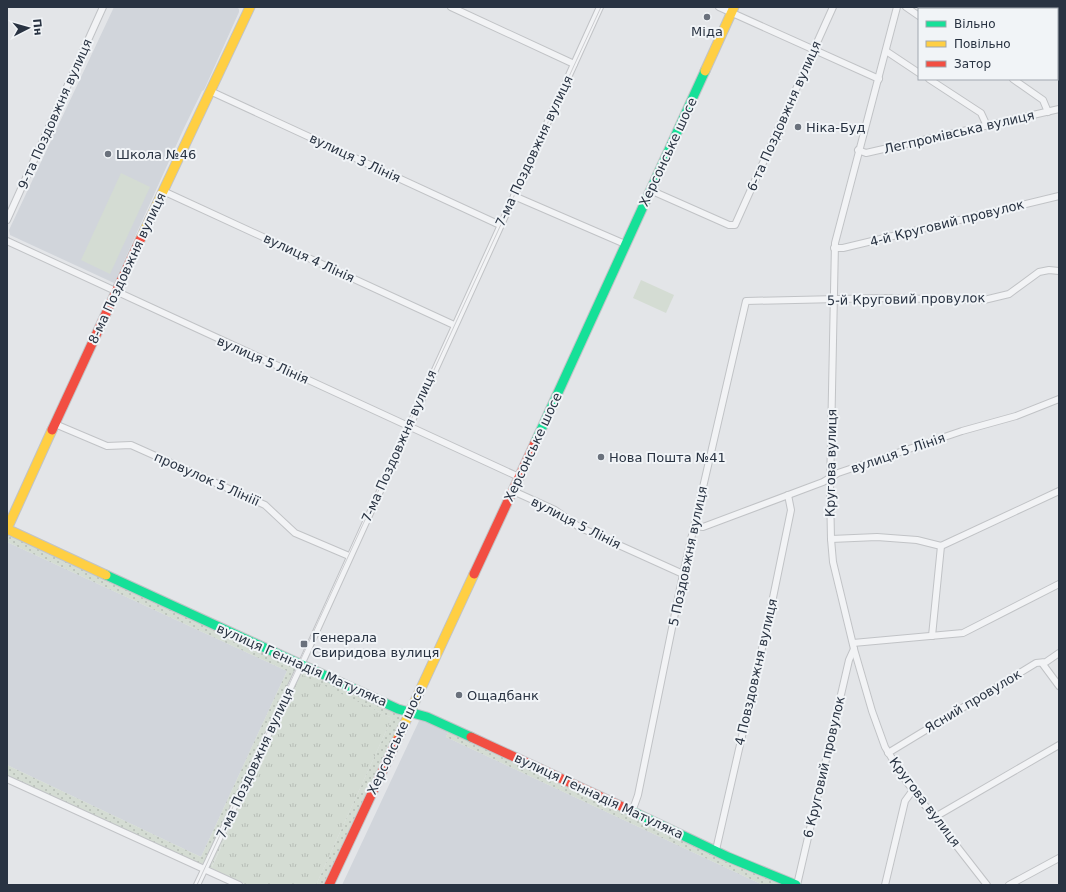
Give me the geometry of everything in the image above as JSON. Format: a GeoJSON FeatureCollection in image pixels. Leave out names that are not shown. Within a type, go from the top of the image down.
{"type":"FeatureCollection","features":[{"type":"Feature","properties":{"kind":"street","name":"9-та Поздовжня вулиця"},"geometry":{"type":"LineString","coordinates":[[7,220],[103,7]]}},
{"type":"Feature","properties":{"kind":"street","name":"8-ма Поздовжня вулиця"},"geometry":{"type":"LineString","coordinates":[[7,529],[163,191],[250,7]]}},
{"type":"Feature","properties":{"kind":"street"},"geometry":{"type":"LineString","coordinates":[[451,7],[574,64]]}},
{"type":"Feature","properties":{"kind":"street","name":"7-ма Поздовжня вулиця"},"geometry":{"type":"LineString","coordinates":[[197,885],[301,665],[408,425],[600,7]]}},
{"type":"Feature","properties":{"kind":"street"},"geometry":{"type":"LineString","coordinates":[[719,7],[733,10],[815,51],[879,79]]}},
{"type":"Feature","properties":{"kind":"street","name":"6-та Поздовжня вулиця"},"geometry":{"type":"LineString","coordinates":[[650,190],[729,225],[735,225],[815,51],[833,7]]}},
{"type":"Feature","properties":{"kind":"street","name":"Кругова вулиця"},"geometry":{"type":"LineString","coordinates":[[897,7],[879,79],[858,150],[834,248],[830,477],[833,562],[872,711],[888,753],[912,790],[935,817],[987,885]]}},
{"type":"Feature","properties":{"kind":"street"},"geometry":{"type":"LineString","coordinates":[[906,7],[918,15]]}},
{"type":"Feature","properties":{"kind":"street","name":"Херсонське шосе"},"geometry":{"type":"LineString","coordinates":[[329,885],[513,491],[733,10]]}},
{"type":"Feature","properties":{"kind":"street"},"geometry":{"type":"LineString","coordinates":[[886,51],[918,72]]}},
{"type":"Feature","properties":{"kind":"street"},"geometry":{"type":"LineString","coordinates":[[931,80],[981,113],[987,126]]}},
{"type":"Feature","properties":{"kind":"street"},"geometry":{"type":"LineString","coordinates":[[1014,80],[1043,100],[1048,112]]}},
{"type":"Feature","properties":{"kind":"street","name":"вулиця 3 Лінія"},"geometry":{"type":"LineString","coordinates":[[210,92],[500,225]]}},
{"type":"Feature","properties":{"kind":"street","name":"Легпромівська вулиця"},"geometry":{"type":"LineString","coordinates":[[858,150],[866,153],[1059,109]]}},
{"type":"Feature","properties":{"kind":"street","name":"вулиця 4 Лінія"},"geometry":{"type":"LineString","coordinates":[[163,191],[454,325]]}},
{"type":"Feature","properties":{"kind":"street"},"geometry":{"type":"LineString","coordinates":[[514,196],[625,244]]}},
{"type":"Feature","properties":{"kind":"street","name":"4-й Круговий провулок"},"geometry":{"type":"LineString","coordinates":[[834,248],[844,248],[1059,196]]}},
{"type":"Feature","properties":{"kind":"street","name":"вулиця 5 Лінія"},"geometry":{"type":"LineString","coordinates":[[7,241],[116,293],[408,425],[519,477]]}},
{"type":"Feature","properties":{"kind":"street","name":"5-й Круговий провулок"},"geometry":{"type":"LineString","coordinates":[[746,301],[984,300],[1009,294],[1039,272],[1049,270],[1059,271]]}},
{"type":"Feature","properties":{"kind":"street","name":"5 Поздовжня вулиця"},"geometry":{"type":"LineString","coordinates":[[632,812],[638,795],[683,574],[746,301]]}},
{"type":"Feature","properties":{"kind":"street","name":"вулиця 5 Лінія"},"geometry":{"type":"LineString","coordinates":[[694,526],[703,527],[823,482],[838,473],[962,431],[1016,416],[1059,400]]}},
{"type":"Feature","properties":{"kind":"street","name":"провулок 5 Лініії"},"geometry":{"type":"LineString","coordinates":[[55,424],[107,446],[131,445],[258,502],[268,508],[296,533],[349,556]]}},
{"type":"Feature","properties":{"kind":"street","name":"вулиця 5 Лінія"},"geometry":{"type":"LineString","coordinates":[[513,491],[555,510],[579,527],[683,574]]}},
{"type":"Feature","properties":{"kind":"street"},"geometry":{"type":"LineString","coordinates":[[831,539],[877,537],[917,540],[941,546],[1059,491]]}},
{"type":"Feature","properties":{"kind":"street","name":"4 Повздовжня вулиця"},"geometry":{"type":"LineString","coordinates":[[716,850],[768,622],[788,525],[791,510],[788,495]]}},
{"type":"Feature","properties":{"kind":"street","name":"вулиця Геннадія Матуляка"},"geometry":{"type":"LineString","coordinates":[[7,529],[398,709],[427,717],[716,850],[728,857],[797,885]]}},
{"type":"Feature","properties":{"kind":"street"},"geometry":{"type":"LineString","coordinates":[[932,636],[941,546]]}},
{"type":"Feature","properties":{"kind":"street"},"geometry":{"type":"LineString","coordinates":[[854,646],[963,633],[1059,584]]}},
{"type":"Feature","properties":{"kind":"street","name":"6 Круговий провулок"},"geometry":{"type":"LineString","coordinates":[[797,885],[849,660],[854,646]]}},
{"type":"Feature","properties":{"kind":"street","name":"Ясний провулок"},"geometry":{"type":"LineString","coordinates":[[888,753],[1036,663],[1046,662],[1059,653]]}},
{"type":"Feature","properties":{"kind":"street"},"geometry":{"type":"LineString","coordinates":[[1042,662],[1059,686]]}},
{"type":"Feature","properties":{"kind":"street"},"geometry":{"type":"LineString","coordinates":[[935,817],[1059,745]]}},
{"type":"Feature","properties":{"kind":"street"},"geometry":{"type":"LineString","coordinates":[[7,779],[238,885]]}},
{"type":"Feature","properties":{"kind":"street"},"geometry":{"type":"LineString","coordinates":[[885,885],[905,800],[912,790]]}},
{"type":"Feature","properties":{"kind":"street"},"geometry":{"type":"LineString","coordinates":[[1009,885],[1059,858]]}},
{"type":"Feature","properties":{"kind":"shaded area","name":"Школа №46"},"geometry":{"type":"Polygon","coordinates":[[[114,7],[236,7],[239,9],[239,12],[204,90],[202,91],[184,128],[114,283],[10,235],[9,230],[114,7]]]}},
{"type":"Feature","properties":{"kind":"shaded area"},"geometry":{"type":"Polygon","coordinates":[[[7,542],[287,671],[201,857],[7,765],[7,542]]]}},
{"type":"Feature","properties":{"kind":"shaded area"},"geometry":{"type":"Polygon","coordinates":[[[427,719],[448,731],[446,737],[763,885],[342,885],[419,721],[427,719]]]}},
{"type":"Feature","properties":{"kind":"green space"},"geometry":{"type":"Polygon","coordinates":[[[121,173],[150,187],[110,274],[81,260],[121,173]]]}},
{"type":"Feature","properties":{"kind":"green space"},"geometry":{"type":"Polygon","coordinates":[[[641,280],[674,295],[666,313],[633,298],[641,280]]]}},
{"type":"Feature","properties":{"kind":"green space"},"geometry":{"type":"Polygon","coordinates":[[[7,532],[400,714],[401,720],[323,885],[316,885],[392,718],[300,675],[212,866],[213,870],[7,775],[7,765],[201,857],[287,671],[7,542],[7,532]]]}},
{"type":"Feature","properties":{"kind":"green space"},"geometry":{"type":"Polygon","coordinates":[[[300,674],[392,718],[316,885],[247,885],[213,870],[212,867],[300,674]]]}},
{"type":"Feature","properties":{"kind":"green space"},"geometry":{"type":"Polygon","coordinates":[[[448,731],[790,885],[763,885],[446,737],[448,731]]]}},
{"type":"Feature","properties":{"kind":"tram line"},"geometry":{"type":"LineString","coordinates":[[197,885],[601,7]]}},
{"type":"Feature","properties":{"kind":"traffic: fast"},"geometry":{"type":"LineString","coordinates":[[535,443],[705,71]]}},
{"type":"Feature","properties":{"kind":"traffic: fast"},"geometry":{"type":"LineString","coordinates":[[106,575],[398,709],[427,717],[471,737]]}},
{"type":"Feature","properties":{"kind":"traffic: fast"},"geometry":{"type":"LineString","coordinates":[[625,808],[728,857],[796,885]]}},
{"type":"Feature","properties":{"kind":"traffic: slow"},"geometry":{"type":"LineString","coordinates":[[141,238],[250,7]]}},
{"type":"Feature","properties":{"kind":"traffic: slow"},"geometry":{"type":"LineString","coordinates":[[705,71],[734,7]]}},
{"type":"Feature","properties":{"kind":"traffic: slow"},"geometry":{"type":"LineString","coordinates":[[52,430],[7,529],[106,575]]}},
{"type":"Feature","properties":{"kind":"traffic: slow"},"geometry":{"type":"LineString","coordinates":[[397,740],[474,574]]}},
{"type":"Feature","properties":{"kind":"traffic: jam"},"geometry":{"type":"LineString","coordinates":[[52,430],[141,238]]}},
{"type":"Feature","properties":{"kind":"traffic: jam"},"geometry":{"type":"LineString","coordinates":[[474,574],[535,443]]}},
{"type":"Feature","properties":{"kind":"traffic: jam"},"geometry":{"type":"LineString","coordinates":[[471,737],[625,808]]}},
{"type":"Feature","properties":{"kind":"traffic: jam"},"geometry":{"type":"LineString","coordinates":[[329,885],[397,740]]}},
{"type":"Feature","properties":{"kind":"place","name":"Міда"},"geometry":{"type":"Point","coordinates":[707,17]}},
{"type":"Feature","properties":{"kind":"place","name":"Ніка-Буд"},"geometry":{"type":"Point","coordinates":[798,127]}},
{"type":"Feature","properties":{"kind":"place","name":"Школа №46"},"geometry":{"type":"Point","coordinates":[108,154]}},
{"type":"Feature","properties":{"kind":"place","name":"Нова Пошта №41"},"geometry":{"type":"Point","coordinates":[601,457]}},
{"type":"Feature","properties":{"kind":"place","name":"Генерала Свиридова вулиця"},"geometry":{"type":"Point","coordinates":[304,644]}},
{"type":"Feature","properties":{"kind":"place","name":"Ощадбанк"},"geometry":{"type":"Point","coordinates":[459,695]}}]}
